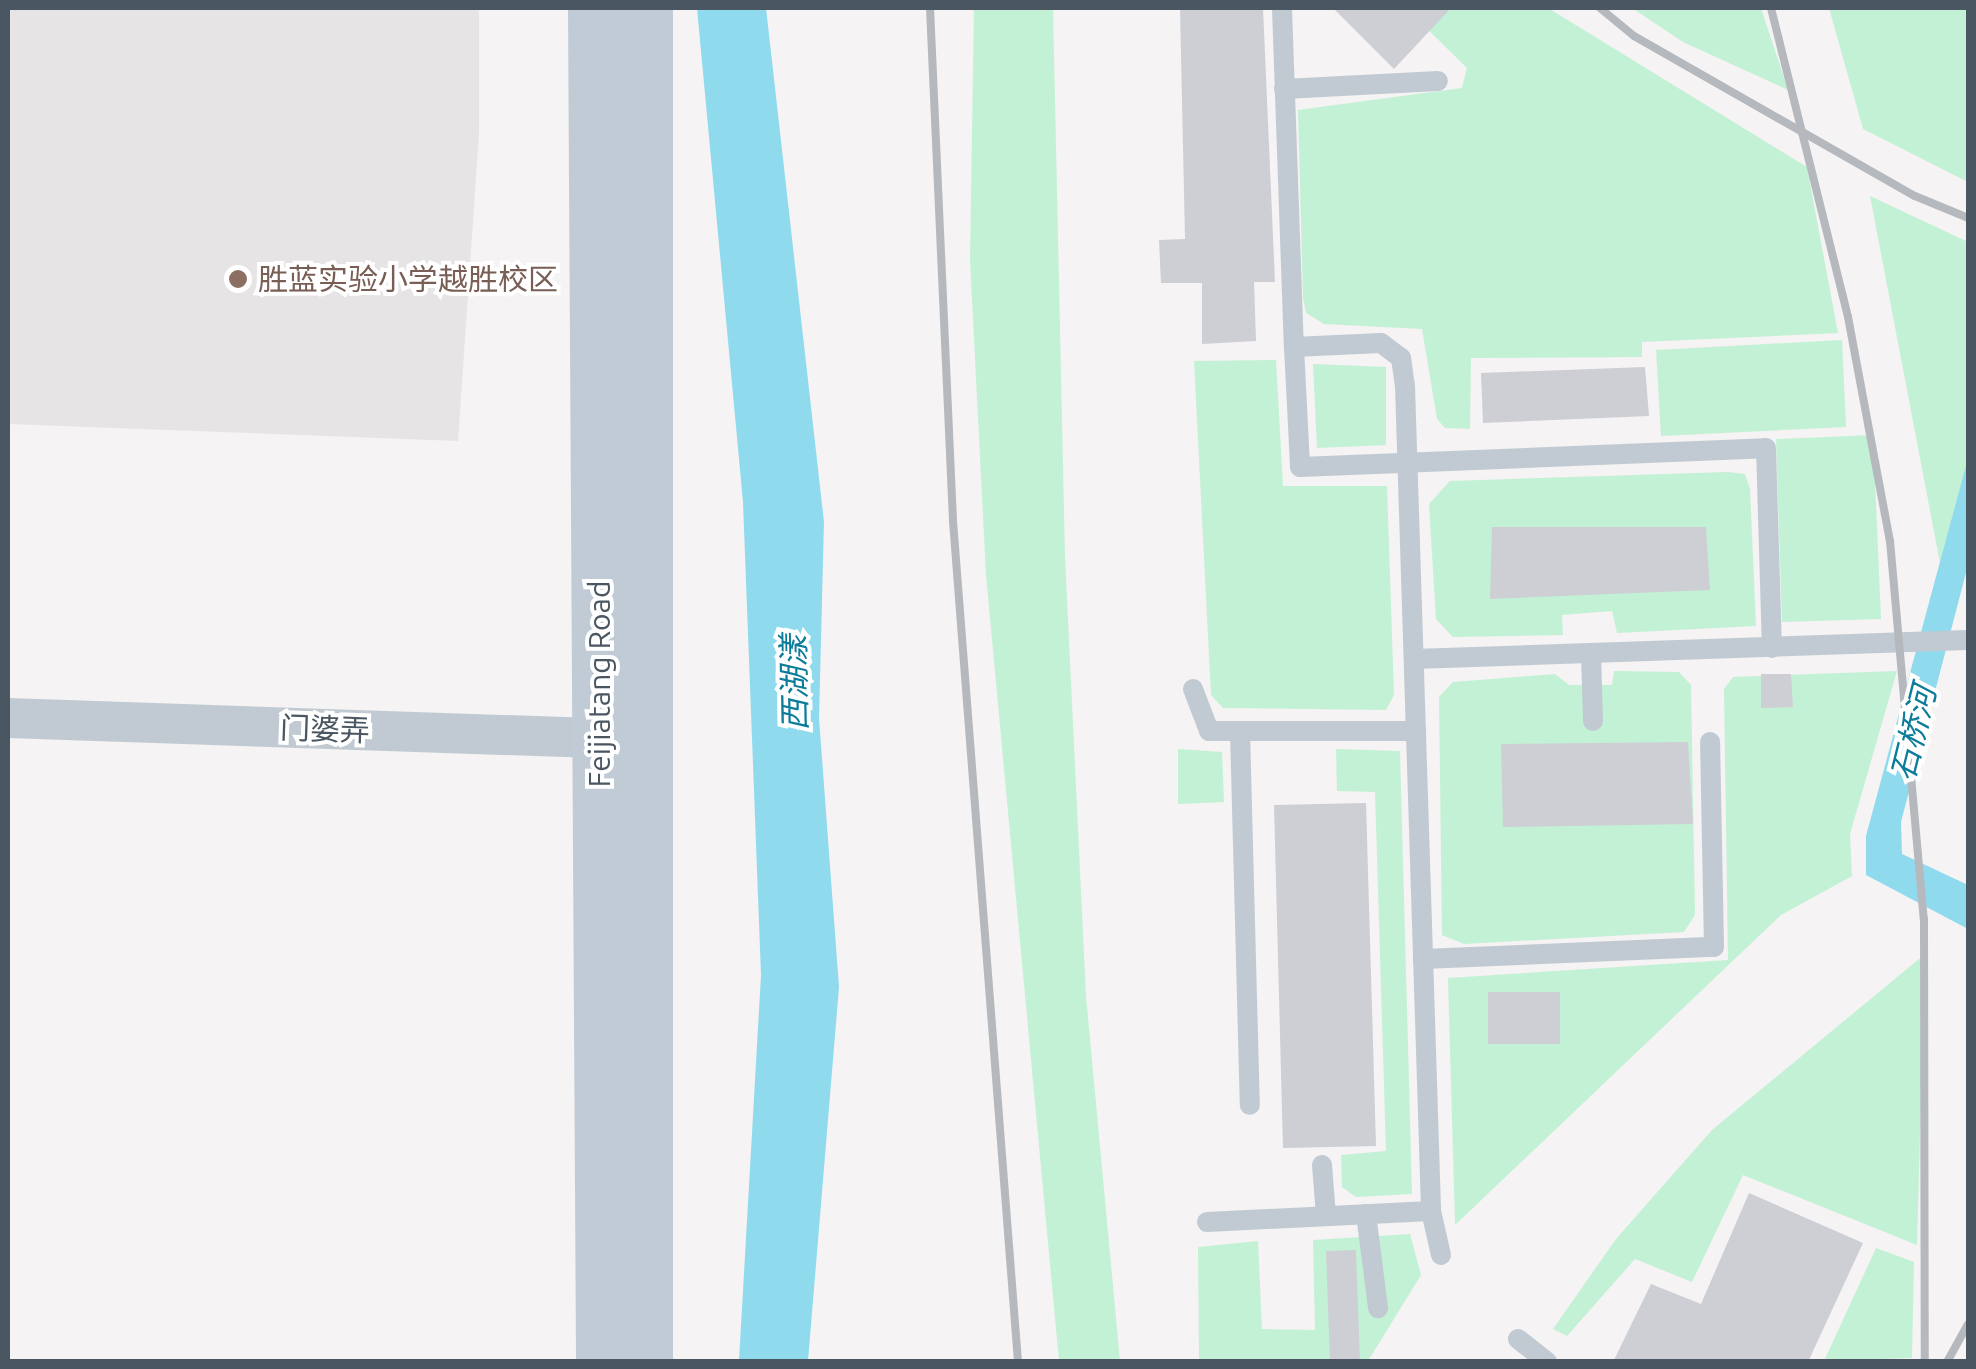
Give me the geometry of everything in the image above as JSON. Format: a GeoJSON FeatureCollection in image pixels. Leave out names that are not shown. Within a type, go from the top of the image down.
{"type":"FeatureCollection","features":[{"type":"Feature","properties":{"kind":"street","name":"Feijiatang Road"},"geometry":{"type":"LineString","coordinates":[[594,8],[645,1362]]}},
{"type":"Feature","properties":{"kind":"street","name":"Feijiatang Road"},"geometry":{"type":"LineString","coordinates":[[602,1362],[645,8]]}},
{"type":"Feature","properties":{"kind":"street","name":"门婆弄"},"geometry":{"type":"LineString","coordinates":[[8,718],[620,739]]}},
{"type":"Feature","properties":{"kind":"lane"},"geometry":{"type":"LineString","coordinates":[[1282,8],[1300,467],[1766,448],[1772,648]]}},
{"type":"Feature","properties":{"kind":"lane"},"geometry":{"type":"LineString","coordinates":[[1284,89],[1438,80]]}},
{"type":"Feature","properties":{"kind":"lane"},"geometry":{"type":"LineString","coordinates":[[1294,346],[1381,342],[1401,358],[1431,1211],[1441,1255]]}},
{"type":"Feature","properties":{"kind":"lane"},"geometry":{"type":"LineString","coordinates":[[1414,660],[1968,640]]}},
{"type":"Feature","properties":{"kind":"lane"},"geometry":{"type":"LineString","coordinates":[[1591,654],[1593,721]]}},
{"type":"Feature","properties":{"kind":"lane"},"geometry":{"type":"LineString","coordinates":[[1193,688],[1209,731],[1416,731]]}},
{"type":"Feature","properties":{"kind":"lane"},"geometry":{"type":"LineString","coordinates":[[1240,731],[1250,1105]]}},
{"type":"Feature","properties":{"kind":"lane"},"geometry":{"type":"LineString","coordinates":[[1423,959],[1714,946],[1710,742]]}},
{"type":"Feature","properties":{"kind":"lane"},"geometry":{"type":"LineString","coordinates":[[1322,1165],[1326,1216]]}},
{"type":"Feature","properties":{"kind":"lane"},"geometry":{"type":"LineString","coordinates":[[1206,1222],[1431,1211]]}},
{"type":"Feature","properties":{"kind":"lane"},"geometry":{"type":"LineString","coordinates":[[1366,1214],[1378,1308]]}},
{"type":"Feature","properties":{"kind":"lane"},"geometry":{"type":"LineString","coordinates":[[1518,1339],[1547,1362]]}},
{"type":"Feature","properties":{"kind":"shaded area","name":"胜蓝实验小学越胜校区"},"geometry":{"type":"Polygon","coordinates":[[[8,8],[479,8],[479,133],[458,441],[8,424],[8,8]]]}},
{"type":"Feature","properties":{"kind":"green space"},"geometry":{"type":"Polygon","coordinates":[[[974,8],[1053,8],[1065,557],[1086,996],[1120,1361],[1059,1361],[986,575],[970,260],[974,8]]]}},
{"type":"Feature","properties":{"kind":"green space"},"geometry":{"type":"Polygon","coordinates":[[[1406,8],[1548,8],[1807,167],[1838,333],[1642,342],[1642,357],[1471,358],[1470,429],[1445,428],[1437,419],[1422,329],[1324,324],[1306,313],[1303,298],[1298,110],[1462,88],[1467,68],[1406,8]]]}},
{"type":"Feature","properties":{"kind":"green space"},"geometry":{"type":"Polygon","coordinates":[[[1632,8],[1761,8],[1788,90],[1683,42],[1632,8]]]}},
{"type":"Feature","properties":{"kind":"green space"},"geometry":{"type":"Polygon","coordinates":[[[1829,8],[1968,8],[1968,182],[1863,129],[1829,8]]]}},
{"type":"Feature","properties":{"kind":"green space"},"geometry":{"type":"Polygon","coordinates":[[[1870,196],[1968,242],[1968,458],[1940,563],[1870,196]]]}},
{"type":"Feature","properties":{"kind":"green space"},"geometry":{"type":"Polygon","coordinates":[[[1842,340],[1846,427],[1661,436],[1656,350],[1842,340]]]}},
{"type":"Feature","properties":{"kind":"green space"},"geometry":{"type":"Polygon","coordinates":[[[1276,360],[1283,486],[1387,486],[1394,695],[1386,710],[1223,708],[1211,695],[1194,361],[1276,360]]]}},
{"type":"Feature","properties":{"kind":"green space"},"geometry":{"type":"Polygon","coordinates":[[[1313,364],[1386,367],[1386,445],[1317,448],[1313,364]]]}},
{"type":"Feature","properties":{"kind":"green space"},"geometry":{"type":"Polygon","coordinates":[[[1873,435],[1881,619],[1782,622],[1776,439],[1873,435]]]}},
{"type":"Feature","properties":{"kind":"green space"},"geometry":{"type":"Polygon","coordinates":[[[1745,474],[1750,489],[1756,626],[1617,633],[1612,611],[1562,615],[1563,635],[1453,637],[1436,619],[1429,504],[1450,481],[1745,474]]]}},
{"type":"Feature","properties":{"kind":"green space"},"geometry":{"type":"Polygon","coordinates":[[[1614,671],[1679,672],[1691,685],[1695,915],[1684,932],[1464,944],[1442,935],[1439,697],[1453,682],[1555,674],[1569,685],[1612,685],[1614,671]]]}},
{"type":"Feature","properties":{"kind":"green space"},"geometry":{"type":"Polygon","coordinates":[[[1897,671],[1850,834],[1852,876],[1781,915],[1455,1225],[1448,978],[1728,960],[1724,689],[1733,677],[1897,671]]]}},
{"type":"Feature","properties":{"kind":"green space"},"geometry":{"type":"Polygon","coordinates":[[[1178,749],[1222,752],[1224,802],[1178,804],[1178,749]]]}},
{"type":"Feature","properties":{"kind":"green space"},"geometry":{"type":"Polygon","coordinates":[[[1336,749],[1400,751],[1412,1194],[1356,1197],[1342,1187],[1341,1155],[1386,1151],[1375,792],[1337,791],[1336,749]]]}},
{"type":"Feature","properties":{"kind":"green space"},"geometry":{"type":"Polygon","coordinates":[[[1925,954],[1917,1245],[1743,1175],[1692,1282],[1635,1259],[1567,1336],[1553,1329],[1616,1239],[1712,1130],[1925,954]]]}},
{"type":"Feature","properties":{"kind":"green space"},"geometry":{"type":"Polygon","coordinates":[[[1410,1234],[1421,1275],[1368,1361],[1199,1361],[1198,1247],[1258,1241],[1262,1329],[1315,1330],[1313,1240],[1410,1234]]]}},
{"type":"Feature","properties":{"kind":"green space"},"geometry":{"type":"Polygon","coordinates":[[[1876,1248],[1914,1262],[1912,1358],[1824,1361],[1876,1248]]]}},
{"type":"Feature","properties":{"kind":"water","name":"西湖漾"},"geometry":{"type":"Polygon","coordinates":[[[697,8],[766,8],[824,522],[819,718],[839,987],[808,1361],[739,1361],[761,975],[743,502],[697,8]]]}},
{"type":"Feature","properties":{"kind":"water","name":"石桥河"},"geometry":{"type":"Polygon","coordinates":[[[1968,458],[1968,565],[1901,822],[1902,854],[1968,885],[1968,929],[1866,875],[1866,836],[1968,458]]]}},
{"type":"Feature","properties":{"kind":"building"},"geometry":{"type":"Polygon","coordinates":[[[1180,8],[1263,8],[1275,282],[1254,282],[1256,341],[1202,344],[1202,283],[1161,283],[1159,240],[1185,239],[1180,8]]]}},
{"type":"Feature","properties":{"kind":"building"},"geometry":{"type":"Polygon","coordinates":[[[1333,8],[1451,8],[1394,69],[1333,8]]]}},
{"type":"Feature","properties":{"kind":"building"},"geometry":{"type":"Polygon","coordinates":[[[1645,367],[1649,416],[1483,423],[1481,373],[1645,367]]]}},
{"type":"Feature","properties":{"kind":"building"},"geometry":{"type":"Polygon","coordinates":[[[1492,527],[1706,527],[1710,590],[1490,599],[1492,527]]]}},
{"type":"Feature","properties":{"kind":"building"},"geometry":{"type":"Polygon","coordinates":[[[1761,674],[1791,674],[1793,707],[1761,708],[1761,674]]]}},
{"type":"Feature","properties":{"kind":"building"},"geometry":{"type":"Polygon","coordinates":[[[1688,742],[1693,824],[1503,827],[1501,744],[1688,742]]]}},
{"type":"Feature","properties":{"kind":"building"},"geometry":{"type":"Polygon","coordinates":[[[1366,803],[1376,1146],[1283,1148],[1274,805],[1366,803]]]}},
{"type":"Feature","properties":{"kind":"building"},"geometry":{"type":"Polygon","coordinates":[[[1488,992],[1560,992],[1560,1044],[1488,1044],[1488,992]]]}},
{"type":"Feature","properties":{"kind":"building"},"geometry":{"type":"Polygon","coordinates":[[[1749,1193],[1863,1243],[1808,1362],[1613,1362],[1651,1284],[1701,1304],[1749,1193]]]}},
{"type":"Feature","properties":{"kind":"building"},"geometry":{"type":"Polygon","coordinates":[[[1356,1250],[1360,1362],[1330,1362],[1326,1251],[1356,1250]]]}},
{"type":"Feature","properties":{"kind":"railway"},"geometry":{"type":"LineString","coordinates":[[930,8],[953,521],[1018,1362]]}},
{"type":"Feature","properties":{"kind":"railway"},"geometry":{"type":"LineString","coordinates":[[1600,8],[1634,36],[1915,196],[1968,218]]}},
{"type":"Feature","properties":{"kind":"railway"},"geometry":{"type":"LineString","coordinates":[[1771,8],[1848,317],[1890,541],[1924,919],[1925,1362]]}},
{"type":"Feature","properties":{"kind":"railway"},"geometry":{"type":"LineString","coordinates":[[1947,1362],[1968,1324]]}},
{"type":"Feature","properties":{"kind":"place","name":"胜蓝实验小学越胜校区"},"geometry":{"type":"Point","coordinates":[238,279]}}]}
